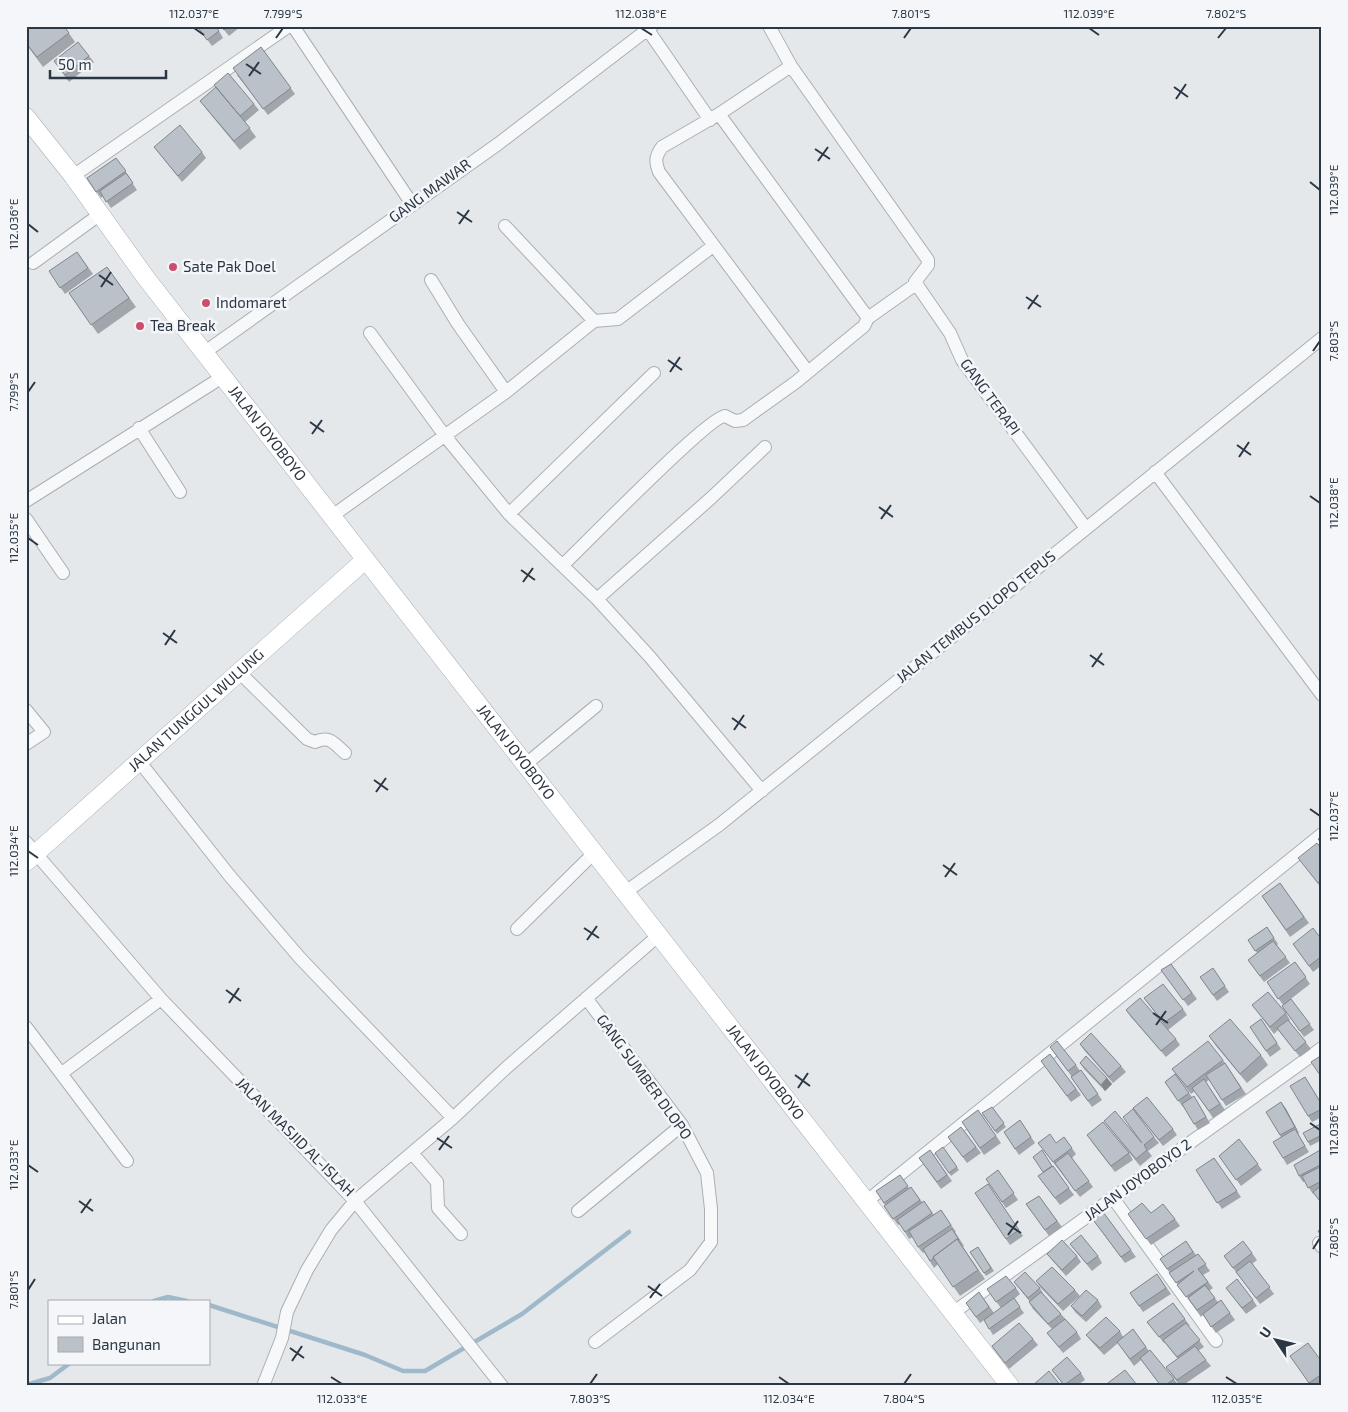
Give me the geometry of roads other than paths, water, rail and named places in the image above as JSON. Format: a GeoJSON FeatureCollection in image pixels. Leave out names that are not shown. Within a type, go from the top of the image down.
{"type":"FeatureCollection","features":[{"type":"Feature","properties":{"kind":"main road","name":"JALAN JOYOBOYO"},"geometry":{"type":"LineString","coordinates":[[26,117],[73,176],[99,215],[365,560],[626,891],[1010,1386]]}},
{"type":"Feature","properties":{"kind":"main road","name":"JALAN TUNGGUL WULUNG"},"geometry":{"type":"LineString","coordinates":[[29,853],[139,761],[365,560]]}},
{"type":"Feature","properties":{"kind":"street"},"geometry":{"type":"LineString","coordinates":[[73,176],[291,26],[412,204]]}},
{"type":"Feature","properties":{"kind":"street"},"geometry":{"type":"LineString","coordinates":[[564,564],[690,441],[718,418],[725,416],[735,421],[743,420],[808,372],[864,326],[868,318],[916,284],[916,277],[928,265],[928,260],[791,66],[769,26]]}},
{"type":"Feature","properties":{"kind":"street"},"geometry":{"type":"LineString","coordinates":[[650,28],[714,117],[868,318]]}},
{"type":"Feature","properties":{"kind":"street","name":"GANG MAWAR"},"geometry":{"type":"LineString","coordinates":[[205,352],[498,144],[650,28]]}},
{"type":"Feature","properties":{"kind":"street"},"geometry":{"type":"LineString","coordinates":[[791,66],[714,117],[662,147],[656,156],[655,162],[658,172],[808,372]]}},
{"type":"Feature","properties":{"kind":"street"},"geometry":{"type":"LineString","coordinates":[[33,263],[99,215]]}},
{"type":"Feature","properties":{"kind":"street"},"geometry":{"type":"LineString","coordinates":[[505,226],[594,321]]}},
{"type":"Feature","properties":{"kind":"street"},"geometry":{"type":"LineString","coordinates":[[332,516],[506,392],[594,321],[618,319],[713,246]]}},
{"type":"Feature","properties":{"kind":"street"},"geometry":{"type":"LineString","coordinates":[[431,280],[458,324],[506,392]]}},
{"type":"Feature","properties":{"kind":"street","name":"GANG TERAPI"},"geometry":{"type":"LineString","coordinates":[[916,284],[950,333],[962,360],[1085,527]]}},
{"type":"Feature","properties":{"kind":"street"},"geometry":{"type":"LineString","coordinates":[[370,333],[445,436],[509,514],[564,564],[650,658],[762,791]]}},
{"type":"Feature","properties":{"kind":"street","name":"JALAN TEMBUS DLOPO TEPUS"},"geometry":{"type":"LineString","coordinates":[[626,891],[719,825],[762,791],[1085,527],[1322,338]]}},
{"type":"Feature","properties":{"kind":"street"},"geometry":{"type":"LineString","coordinates":[[509,514],[654,373]]}},
{"type":"Feature","properties":{"kind":"street"},"geometry":{"type":"LineString","coordinates":[[26,501],[224,376]]}},
{"type":"Feature","properties":{"kind":"street"},"geometry":{"type":"LineString","coordinates":[[139,428],[180,492]]}},
{"type":"Feature","properties":{"kind":"street"},"geometry":{"type":"LineString","coordinates":[[596,599],[711,498],[765,447]]}},
{"type":"Feature","properties":{"kind":"street"},"geometry":{"type":"LineString","coordinates":[[1155,472],[1322,695]]}},
{"type":"Feature","properties":{"kind":"street"},"geometry":{"type":"LineString","coordinates":[[26,519],[63,573]]}},
{"type":"Feature","properties":{"kind":"street"},"geometry":{"type":"LineString","coordinates":[[240,672],[307,739],[315,742],[324,737],[328,738],[345,753]]}},
{"type":"Feature","properties":{"kind":"street"},"geometry":{"type":"LineString","coordinates":[[526,764],[596,706]]}},
{"type":"Feature","properties":{"kind":"street"},"geometry":{"type":"LineString","coordinates":[[26,710],[44,732],[26,744]]}},
{"type":"Feature","properties":{"kind":"street"},"geometry":{"type":"LineString","coordinates":[[139,761],[228,875],[300,958],[453,1118]]}},
{"type":"Feature","properties":{"kind":"street"},"geometry":{"type":"LineString","coordinates":[[867,1200],[1322,834]]}},
{"type":"Feature","properties":{"kind":"street"},"geometry":{"type":"LineString","coordinates":[[516,929],[595,852]]}},
{"type":"Feature","properties":{"kind":"street","name":"JALAN MASJID AL-ISLAH"},"geometry":{"type":"LineString","coordinates":[[29,853],[161,999],[354,1201],[453,1118],[659,935]]}},
{"type":"Feature","properties":{"kind":"street","name":"GANG SUMBER DLOPO"},"geometry":{"type":"LineString","coordinates":[[586,998],[682,1125],[707,1173],[711,1209],[711,1242],[690,1270],[595,1342]]}},
{"type":"Feature","properties":{"kind":"street"},"geometry":{"type":"LineString","coordinates":[[62,1073],[161,999]]}},
{"type":"Feature","properties":{"kind":"street"},"geometry":{"type":"LineString","coordinates":[[26,1028],[127,1161]]}},
{"type":"Feature","properties":{"kind":"street","name":"JALAN JOYOBOYO 2"},"geometry":{"type":"LineString","coordinates":[[954,1312],[1322,1048]]}},
{"type":"Feature","properties":{"kind":"street"},"geometry":{"type":"LineString","coordinates":[[578,1211],[682,1125]]}},
{"type":"Feature","properties":{"kind":"street"},"geometry":{"type":"LineString","coordinates":[[412,1153],[437,1182],[438,1208],[461,1234]]}},
{"type":"Feature","properties":{"kind":"street"},"geometry":{"type":"LineString","coordinates":[[1114,1198],[1216,1341]]}},
{"type":"Feature","properties":{"kind":"street"},"geometry":{"type":"LineString","coordinates":[[263,1386],[282,1338],[287,1312],[307,1270],[331,1230],[354,1201],[502,1386]]}},
{"type":"Feature","properties":{"kind":"waterway"},"geometry":{"type":"LineString","coordinates":[[210,1305],[365,1355],[403,1371],[425,1371],[522,1314],[629,1232]]}},
{"type":"Feature","properties":{"kind":"waterway"},"geometry":{"type":"LineString","coordinates":[[158,1300],[168,1297],[182,1300]]}},
{"type":"Feature","properties":{"kind":"waterway"},"geometry":{"type":"LineString","coordinates":[[26,1385],[50,1378],[69,1364]]}},
{"type":"Feature","properties":{"kind":"place","name":"Sate Pak Doel"},"geometry":{"type":"Point","coordinates":[173,267]}},
{"type":"Feature","properties":{"kind":"place","name":"Indomaret"},"geometry":{"type":"Point","coordinates":[206,303]}},
{"type":"Feature","properties":{"kind":"place","name":"Tea Break"},"geometry":{"type":"Point","coordinates":[140,326]}}]}
